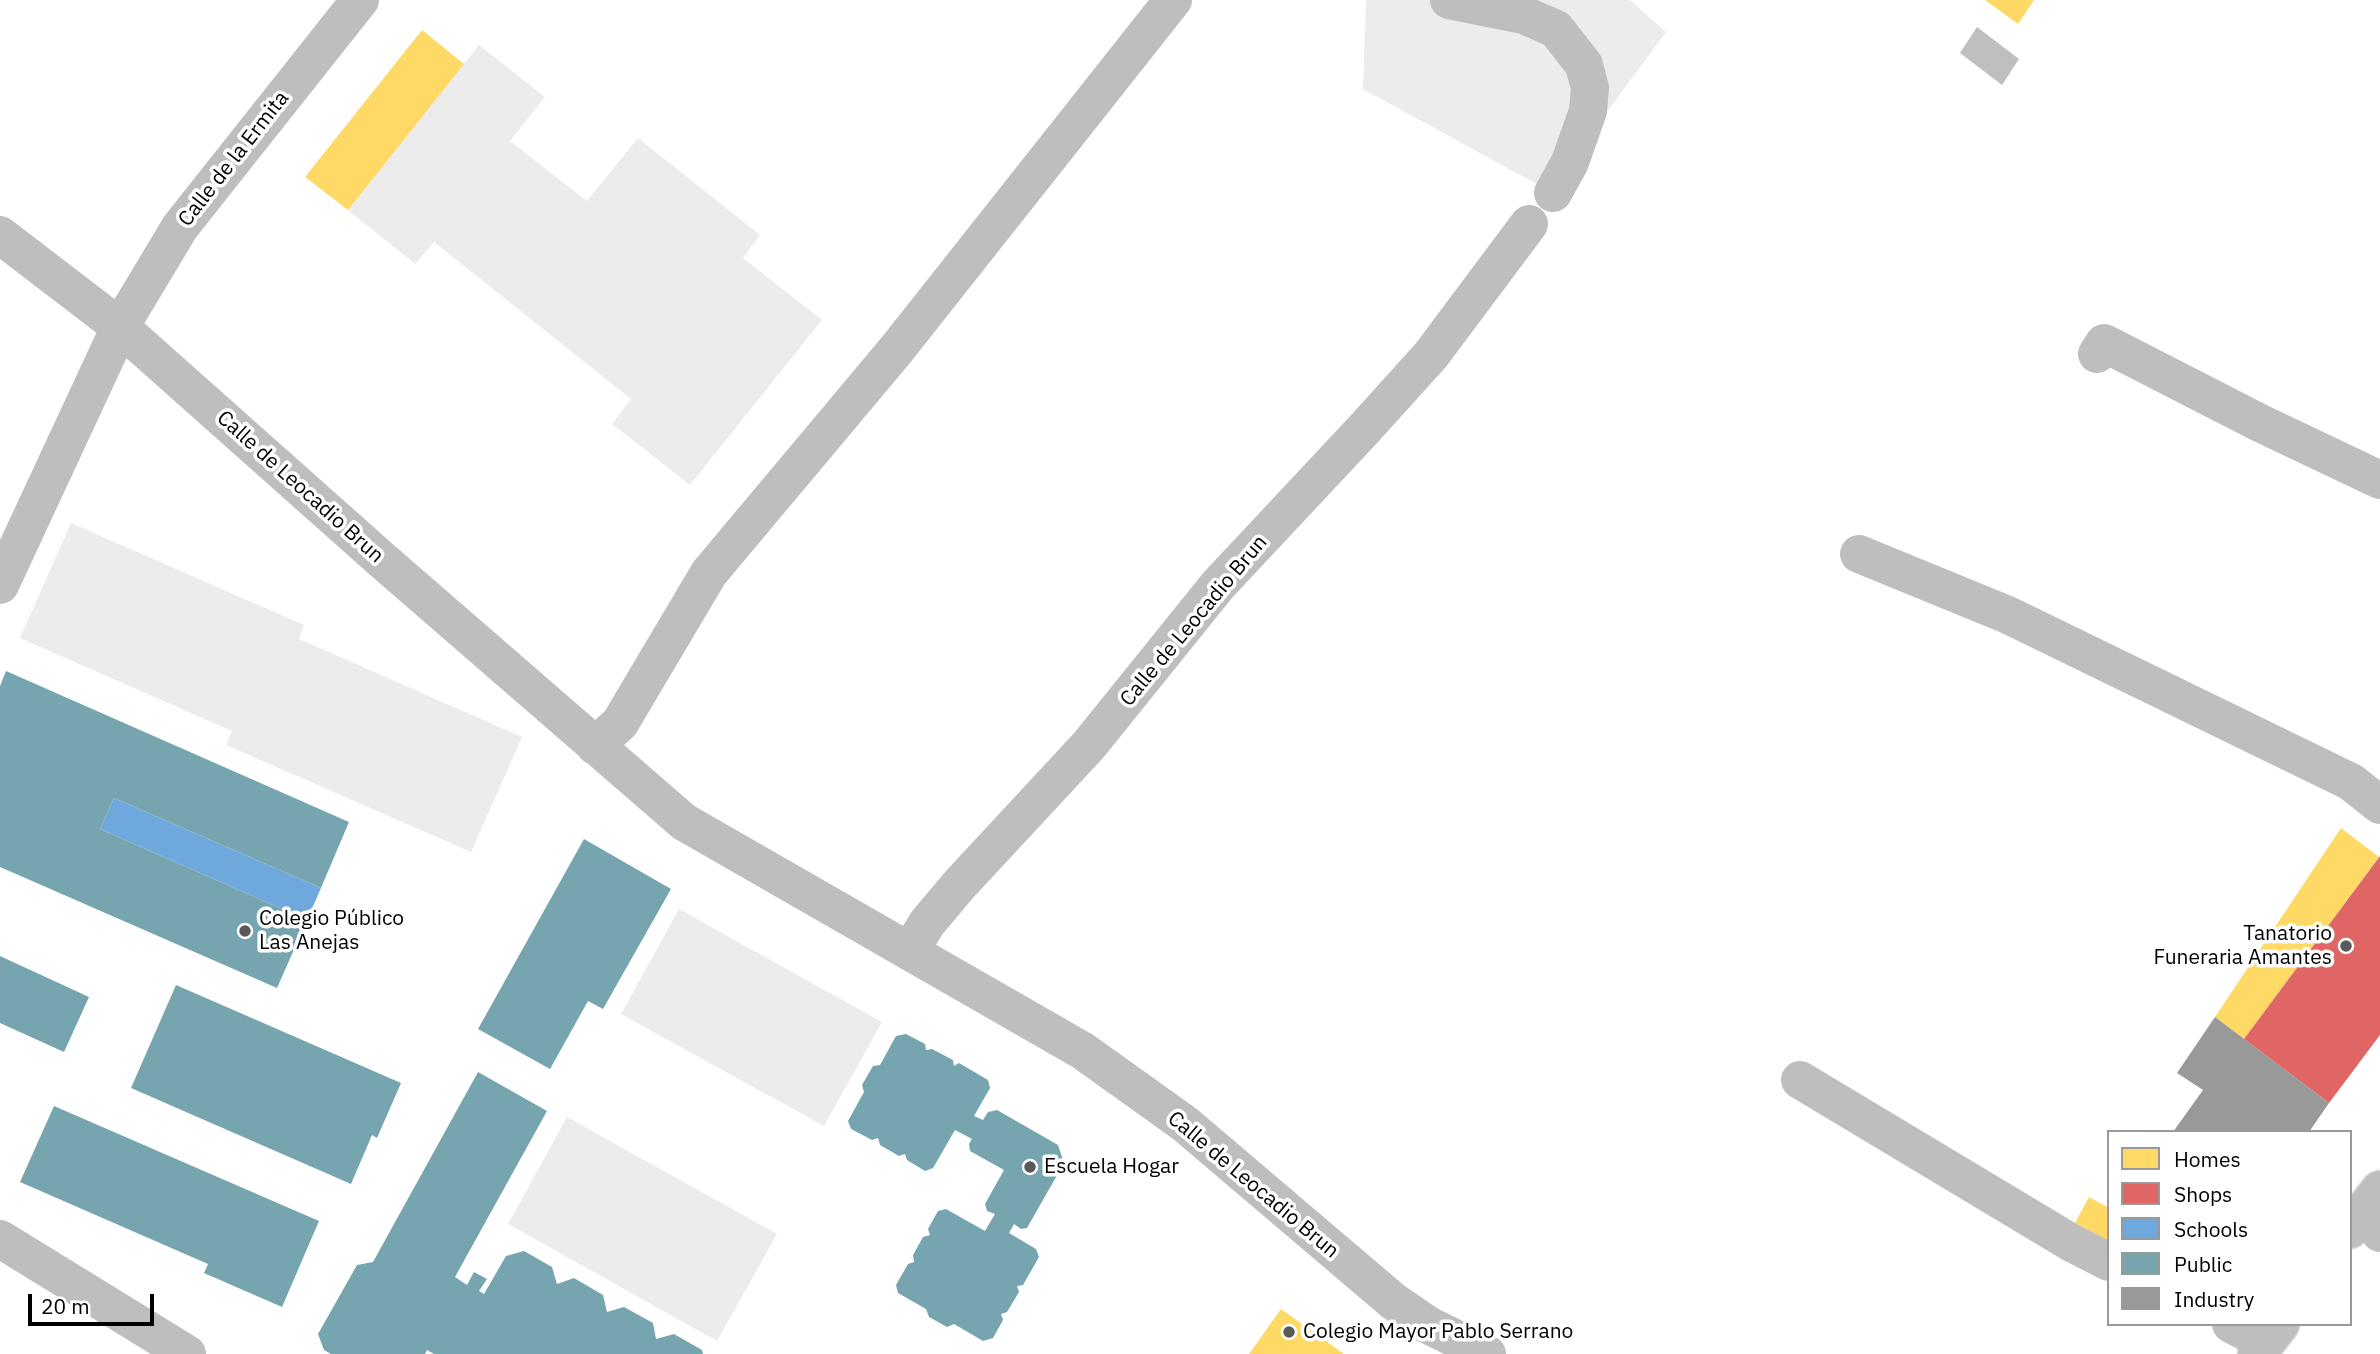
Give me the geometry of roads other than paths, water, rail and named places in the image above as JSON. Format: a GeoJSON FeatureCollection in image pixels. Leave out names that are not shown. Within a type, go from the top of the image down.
{"type":"FeatureCollection","features":[{"type":"Feature","properties":{"kind":"street","name":"Calle de la Ermita"},"geometry":{"type":"LineString","coordinates":[[0,585],[120,327],[180,228],[360,0]]}},
{"type":"Feature","properties":{"kind":"street"},"geometry":{"type":"LineString","coordinates":[[594,747],[620,723],[709,573],[929,308],[1173,0]]}},
{"type":"Feature","properties":{"kind":"street"},"geometry":{"type":"LineString","coordinates":[[1449,0],[1524,15],[1556,29],[1584,65],[1590,88],[1588,111],[1570,162],[1553,192]]}},
{"type":"Feature","properties":{"kind":"street","name":"Calle de Leocadio Brun"},"geometry":{"type":"LineString","coordinates":[[910,951],[927,923],[1097,736],[1218,585],[1430,355],[1529,223]]}},
{"type":"Feature","properties":{"kind":"street","name":"Calle de Leocadio Brun"},"geometry":{"type":"LineString","coordinates":[[0,235],[120,327],[594,747],[684,822],[1083,1051],[1185,1124],[1393,1301],[1428,1325],[1487,1354]]}},
{"type":"Feature","properties":{"kind":"street"},"geometry":{"type":"LineString","coordinates":[[2097,354],[2104,343],[2260,423],[2380,480]]}},
{"type":"Feature","properties":{"kind":"street"},"geometry":{"type":"LineString","coordinates":[[1859,554],[2008,615],[2351,782],[2380,805]]}},
{"type":"Feature","properties":{"kind":"street"},"geometry":{"type":"LineString","coordinates":[[1800,1080],[2070,1242],[2107,1261]]}},
{"type":"Feature","properties":{"kind":"street"},"geometry":{"type":"LineString","coordinates":[[0,1239],[187,1354]]}},
{"type":"Feature","properties":{"kind":"street"},"geometry":{"type":"LineString","coordinates":[[2236,1326],[2268,1340]]}},
{"type":"Feature","properties":{"kind":"place","name":"Colegio Público Las Anejas"},"geometry":{"type":"Point","coordinates":[245,931]}},
{"type":"Feature","properties":{"kind":"place","name":"Tanatorio Funeraria Amantes"},"geometry":{"type":"Point","coordinates":[2346,946]}},
{"type":"Feature","properties":{"kind":"place","name":"Escuela Hogar"},"geometry":{"type":"Point","coordinates":[1030,1167]}},
{"type":"Feature","properties":{"kind":"place","name":"Colegio Mayor Pablo Serrano"},"geometry":{"type":"Point","coordinates":[1289,1332]}}]}
